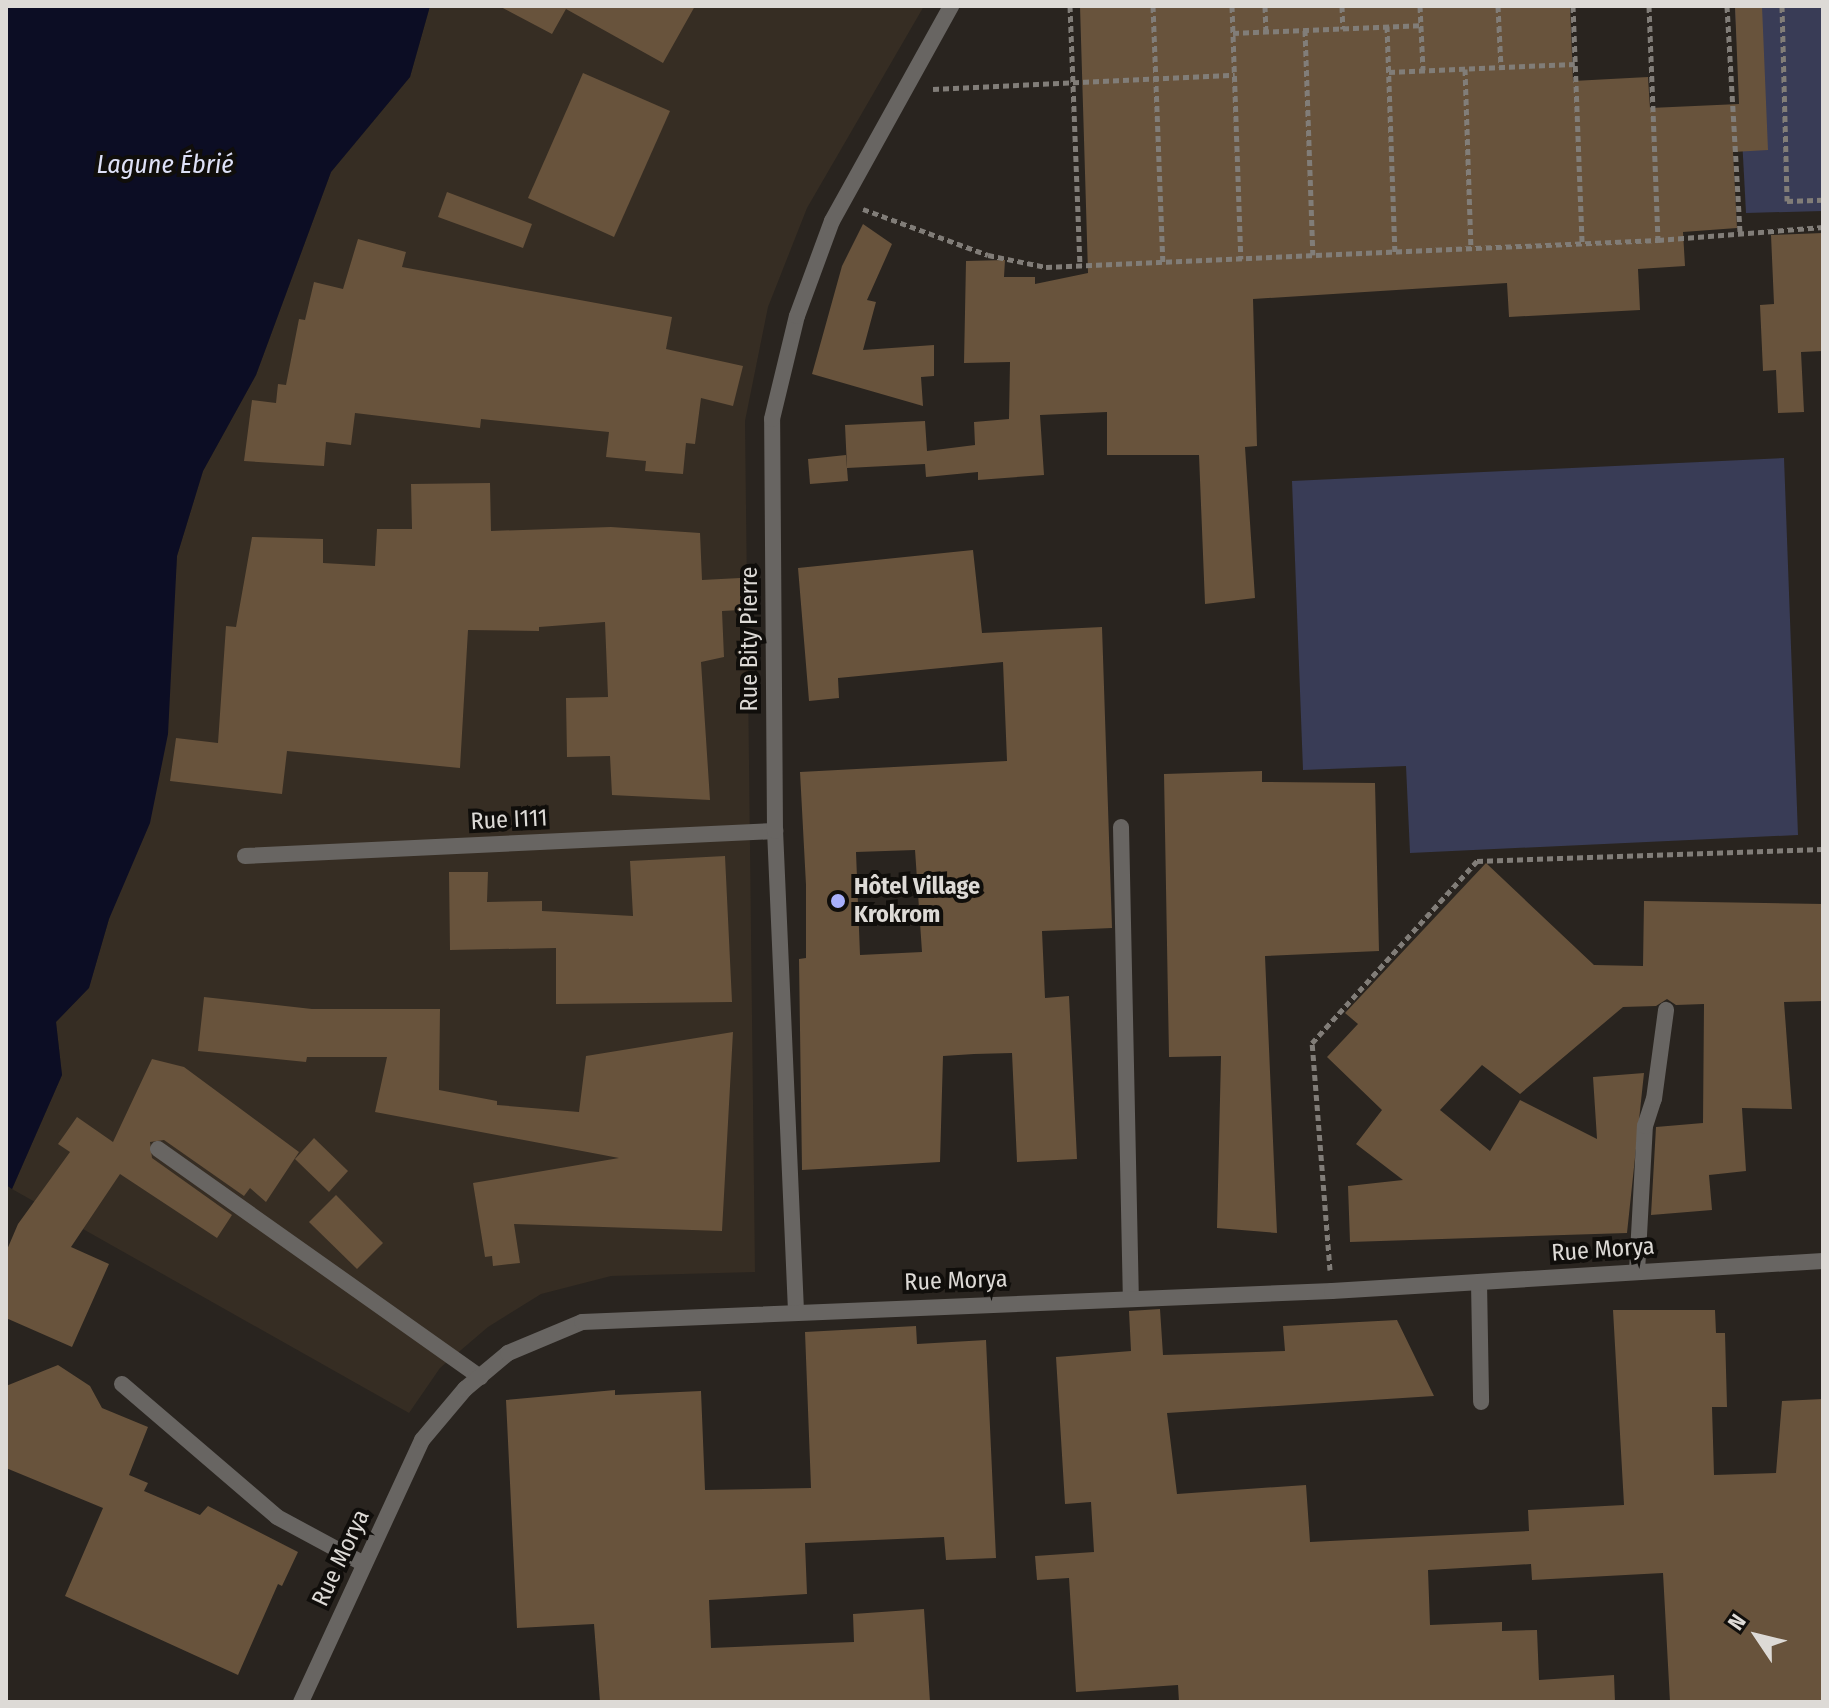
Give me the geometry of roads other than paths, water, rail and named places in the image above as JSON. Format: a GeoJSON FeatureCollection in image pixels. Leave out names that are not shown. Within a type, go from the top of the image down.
{"type":"FeatureCollection","features":[{"type":"Feature","properties":{"kind":"street","name":"Rue Bity Pierre"},"geometry":{"type":"LineString","coordinates":[[796,1311],[775,831],[772,419],[797,316],[843,201],[951,6]]}},
{"type":"Feature","properties":{"kind":"street"},"geometry":{"type":"LineString","coordinates":[[1121,827],[1131,1299]]}},
{"type":"Feature","properties":{"kind":"street","name":"Rue I111"},"geometry":{"type":"LineString","coordinates":[[245,856],[775,831]]}},
{"type":"Feature","properties":{"kind":"street"},"geometry":{"type":"LineString","coordinates":[[1637,1272],[1645,1126],[1654,1099],[1666,1010]]}},
{"type":"Feature","properties":{"kind":"street"},"geometry":{"type":"LineString","coordinates":[[158,1149],[480,1377]]}},
{"type":"Feature","properties":{"kind":"street","name":"Rue Morya"},"geometry":{"type":"LineString","coordinates":[[301,1702],[422,1440],[480,1377],[508,1353],[582,1322],[1332,1291],[1823,1261]]}},
{"type":"Feature","properties":{"kind":"street"},"geometry":{"type":"LineString","coordinates":[[1479,1282],[1481,1402]]}},
{"type":"Feature","properties":{"kind":"street"},"geometry":{"type":"LineString","coordinates":[[122,1384],[277,1517],[364,1564]]}},
{"type":"Feature","properties":{"kind":"water","name":"Lagune Ébrié"},"geometry":{"type":"Polygon","coordinates":[[[6,6],[430,6],[410,77],[331,172],[256,375],[203,471],[177,556],[168,734],[150,823],[109,919],[89,988],[56,1022],[62,1075],[12,1189],[6,1185],[6,6]]]}},
{"type":"Feature","properties":{"kind":"place","name":"Hôtel Village Krokrom"},"geometry":{"type":"Point","coordinates":[838,901]}}]}
